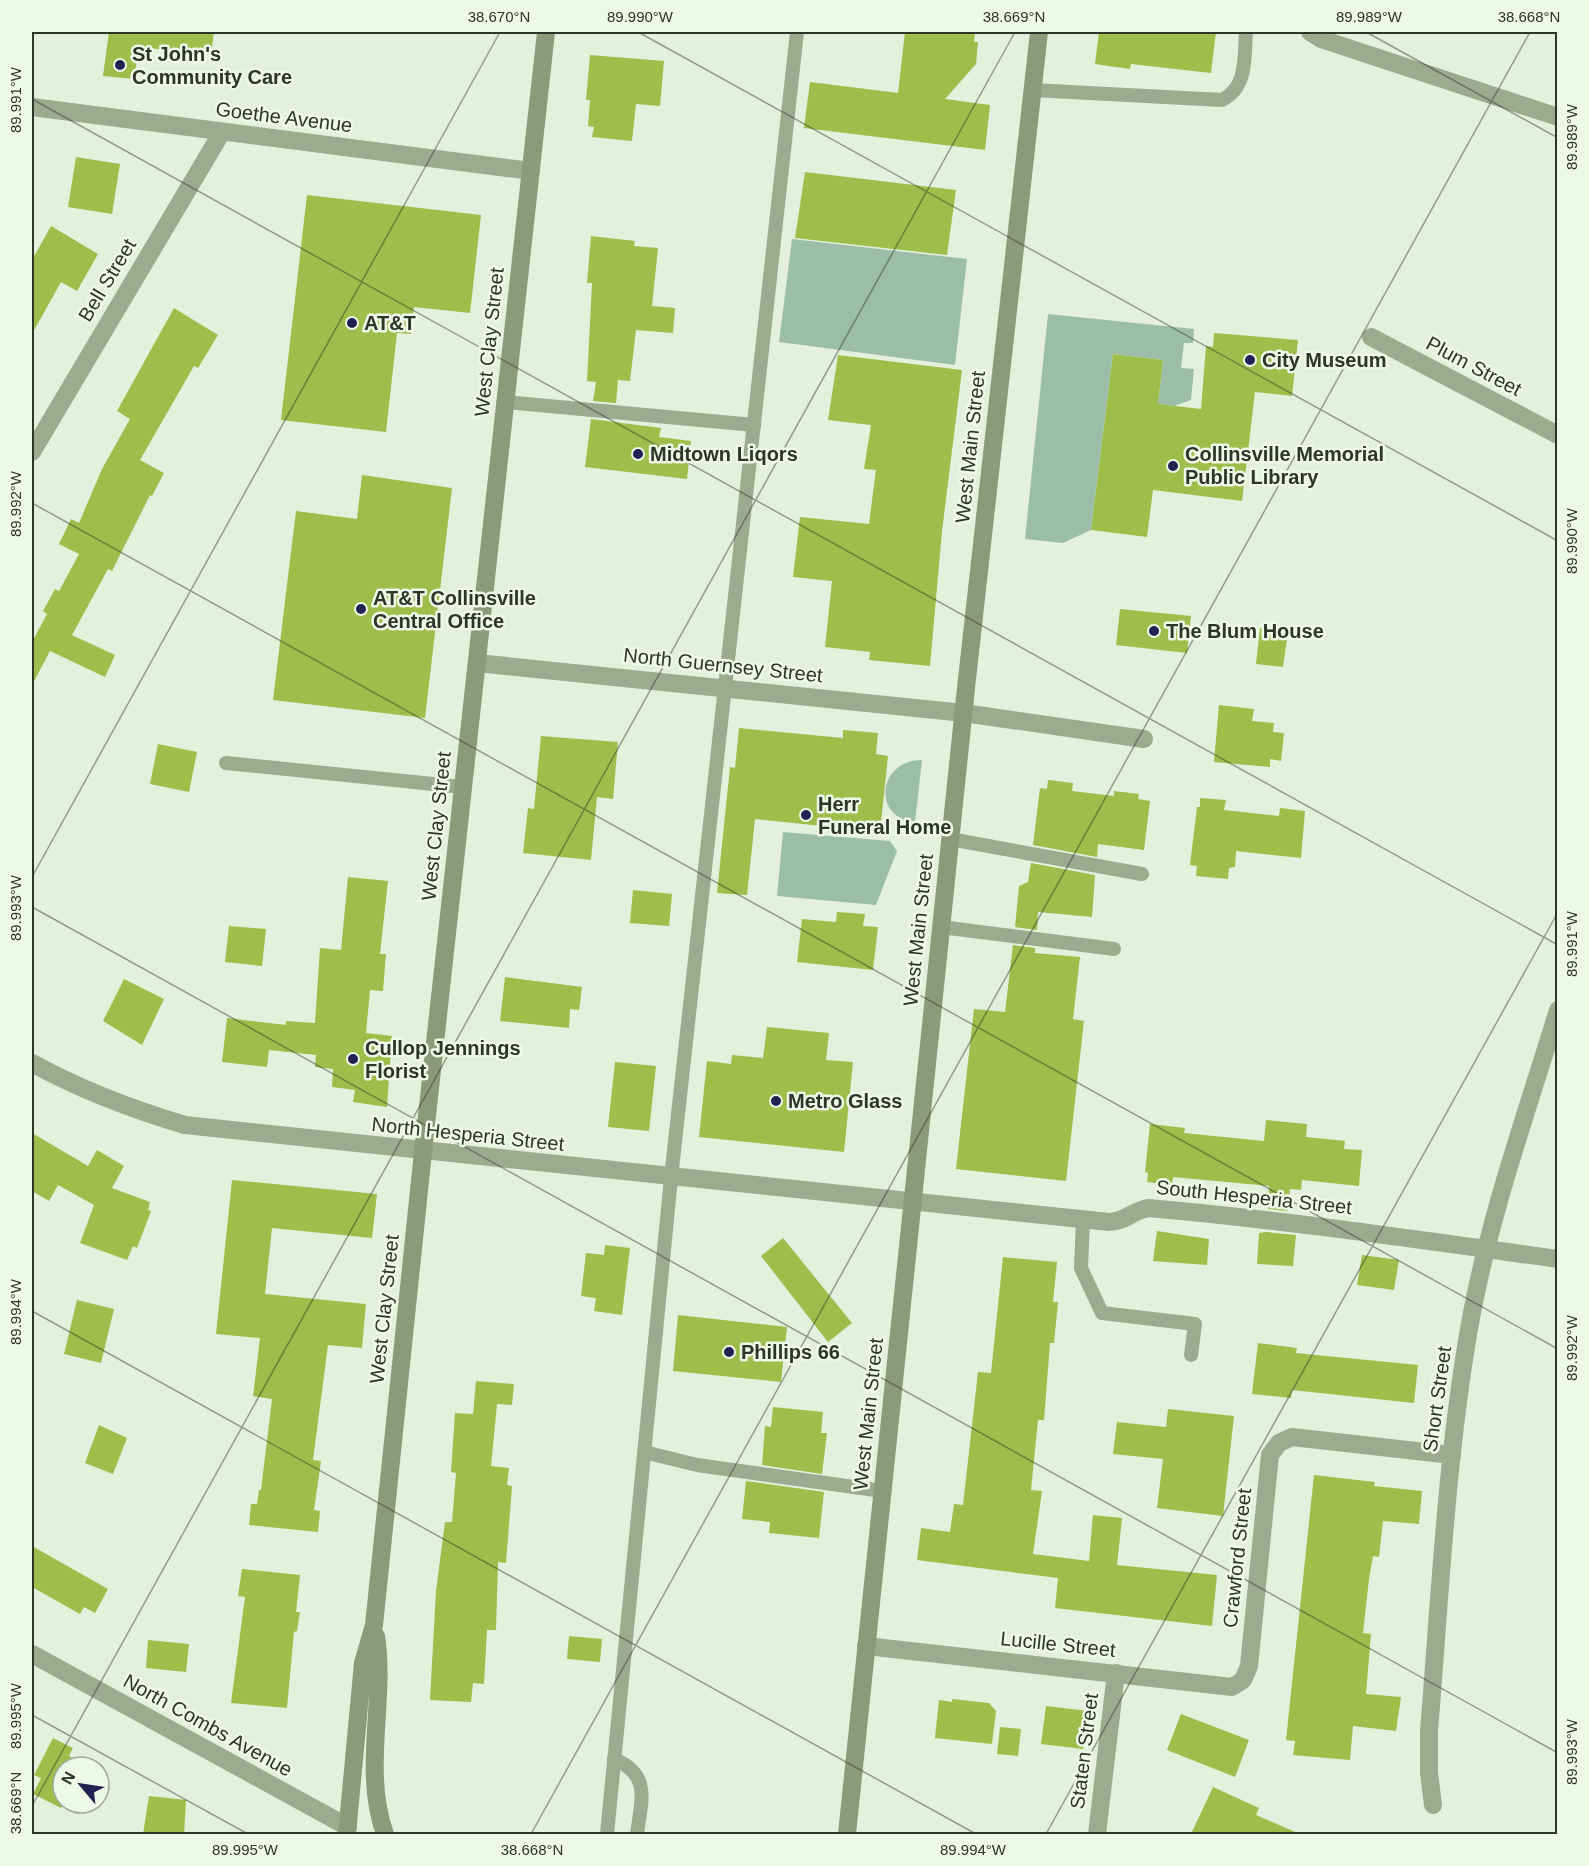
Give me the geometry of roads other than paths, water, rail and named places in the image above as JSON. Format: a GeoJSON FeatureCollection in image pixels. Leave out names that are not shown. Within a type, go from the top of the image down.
{"type":"FeatureCollection","features":[{"type":"Feature","properties":{"kind":"main road","name":"West Clay Street"},"geometry":{"type":"LineString","coordinates":[[352,1832],[363,1664],[374,1625],[423,1152],[546,32]]}},
{"type":"Feature","properties":{"kind":"main road","name":"West Main Street"},"geometry":{"type":"LineString","coordinates":[[847,1834],[941,927],[1039,32]]}},
{"type":"Feature","properties":{"kind":"main road","name":"West Clay Street"},"geometry":{"type":"LineString","coordinates":[[374,1625],[378,1647],[376,1774],[380,1821],[385,1834]]}},
{"type":"Feature","properties":{"kind":"street"},"geometry":{"type":"LineString","coordinates":[[1310,32],[1321,39],[1557,117]]}},
{"type":"Feature","properties":{"kind":"street","name":"Goethe Avenue"},"geometry":{"type":"LineString","coordinates":[[32,107],[531,171]]}},
{"type":"Feature","properties":{"kind":"street","name":"Bell Street"},"geometry":{"type":"LineString","coordinates":[[32,452],[222,132]]}},
{"type":"Feature","properties":{"kind":"street","name":"Plum Street"},"geometry":{"type":"LineString","coordinates":[[1371,337],[1557,435]]}},
{"type":"Feature","properties":{"kind":"street","name":"North Guernsey Street"},"geometry":{"type":"LineString","coordinates":[[477,663],[964,713],[1144,740]]}},
{"type":"Feature","properties":{"kind":"street","name":"Short Street"},"geometry":{"type":"LineString","coordinates":[[1433,1805],[1429,1773],[1429,1731],[1452,1455],[1469,1329],[1487,1249],[1557,1010]]}},
{"type":"Feature","properties":{"kind":"street","name":"North Hesperia Street"},"geometry":{"type":"LineString","coordinates":[[32,1064],[66,1082],[125,1107],[185,1125],[912,1202]]}},
{"type":"Feature","properties":{"kind":"street","name":"South Hesperia Street"},"geometry":{"type":"LineString","coordinates":[[912,1202],[1120,1222],[1148,1208],[1305,1224],[1557,1259]]}},
{"type":"Feature","properties":{"kind":"street","name":"Crawford Street"},"geometry":{"type":"LineString","coordinates":[[1243,1680],[1249,1666],[1270,1455],[1279,1443],[1292,1437],[1452,1455]]}},
{"type":"Feature","properties":{"kind":"street","name":"Lucille Street"},"geometry":{"type":"LineString","coordinates":[[866,1646],[1232,1687],[1243,1680]]}},
{"type":"Feature","properties":{"kind":"street","name":"North Combs Avenue"},"geometry":{"type":"LineString","coordinates":[[32,1654],[352,1832]]}},
{"type":"Feature","properties":{"kind":"street","name":"Staten Street"},"geometry":{"type":"LineString","coordinates":[[1097,1834],[1116,1673]]}},
{"type":"Feature","properties":{"kind":"lane"},"geometry":{"type":"LineString","coordinates":[[607,1834],[671,1178],[797,32]]}},
{"type":"Feature","properties":{"kind":"lane"},"geometry":{"type":"LineString","coordinates":[[1032,90],[1221,100],[1233,94],[1241,80],[1246,32]]}},
{"type":"Feature","properties":{"kind":"lane"},"geometry":{"type":"LineString","coordinates":[[506,402],[753,425]]}},
{"type":"Feature","properties":{"kind":"lane"},"geometry":{"type":"LineString","coordinates":[[226,763],[463,787]]}},
{"type":"Feature","properties":{"kind":"lane"},"geometry":{"type":"LineString","coordinates":[[951,839],[1142,874]]}},
{"type":"Feature","properties":{"kind":"lane"},"geometry":{"type":"LineString","coordinates":[[941,927],[1114,950]]}},
{"type":"Feature","properties":{"kind":"lane"},"geometry":{"type":"LineString","coordinates":[[1083,1220],[1081,1268],[1102,1313],[1195,1324],[1191,1355]]}},
{"type":"Feature","properties":{"kind":"lane"},"geometry":{"type":"LineString","coordinates":[[644,1452],[697,1465],[882,1491]]}},
{"type":"Feature","properties":{"kind":"lane"},"geometry":{"type":"LineString","coordinates":[[614,1760],[628,1765],[638,1774],[642,1789],[637,1834]]}},
{"type":"Feature","properties":{"kind":"place","name":"St John's Community Care"},"geometry":{"type":"Point","coordinates":[120,65]}},
{"type":"Feature","properties":{"kind":"place","name":"AT&T"},"geometry":{"type":"Point","coordinates":[352,323]}},
{"type":"Feature","properties":{"kind":"place","name":"City Museum"},"geometry":{"type":"Point","coordinates":[1250,360]}},
{"type":"Feature","properties":{"kind":"place","name":"Midtown Liqors"},"geometry":{"type":"Point","coordinates":[638,454]}},
{"type":"Feature","properties":{"kind":"place","name":"Collinsville Memorial Public Library"},"geometry":{"type":"Point","coordinates":[1173,466]}},
{"type":"Feature","properties":{"kind":"place","name":"AT&T Collinsville Central Office"},"geometry":{"type":"Point","coordinates":[361,609]}},
{"type":"Feature","properties":{"kind":"place","name":"The Blum House"},"geometry":{"type":"Point","coordinates":[1154,631]}},
{"type":"Feature","properties":{"kind":"place","name":"Herr Funeral Home"},"geometry":{"type":"Point","coordinates":[806,815]}},
{"type":"Feature","properties":{"kind":"place","name":"Cullop Jennings Florist"},"geometry":{"type":"Point","coordinates":[353,1059]}},
{"type":"Feature","properties":{"kind":"place","name":"Metro Glass"},"geometry":{"type":"Point","coordinates":[776,1101]}},
{"type":"Feature","properties":{"kind":"place","name":"Phillips 66"},"geometry":{"type":"Point","coordinates":[729,1352]}}]}
